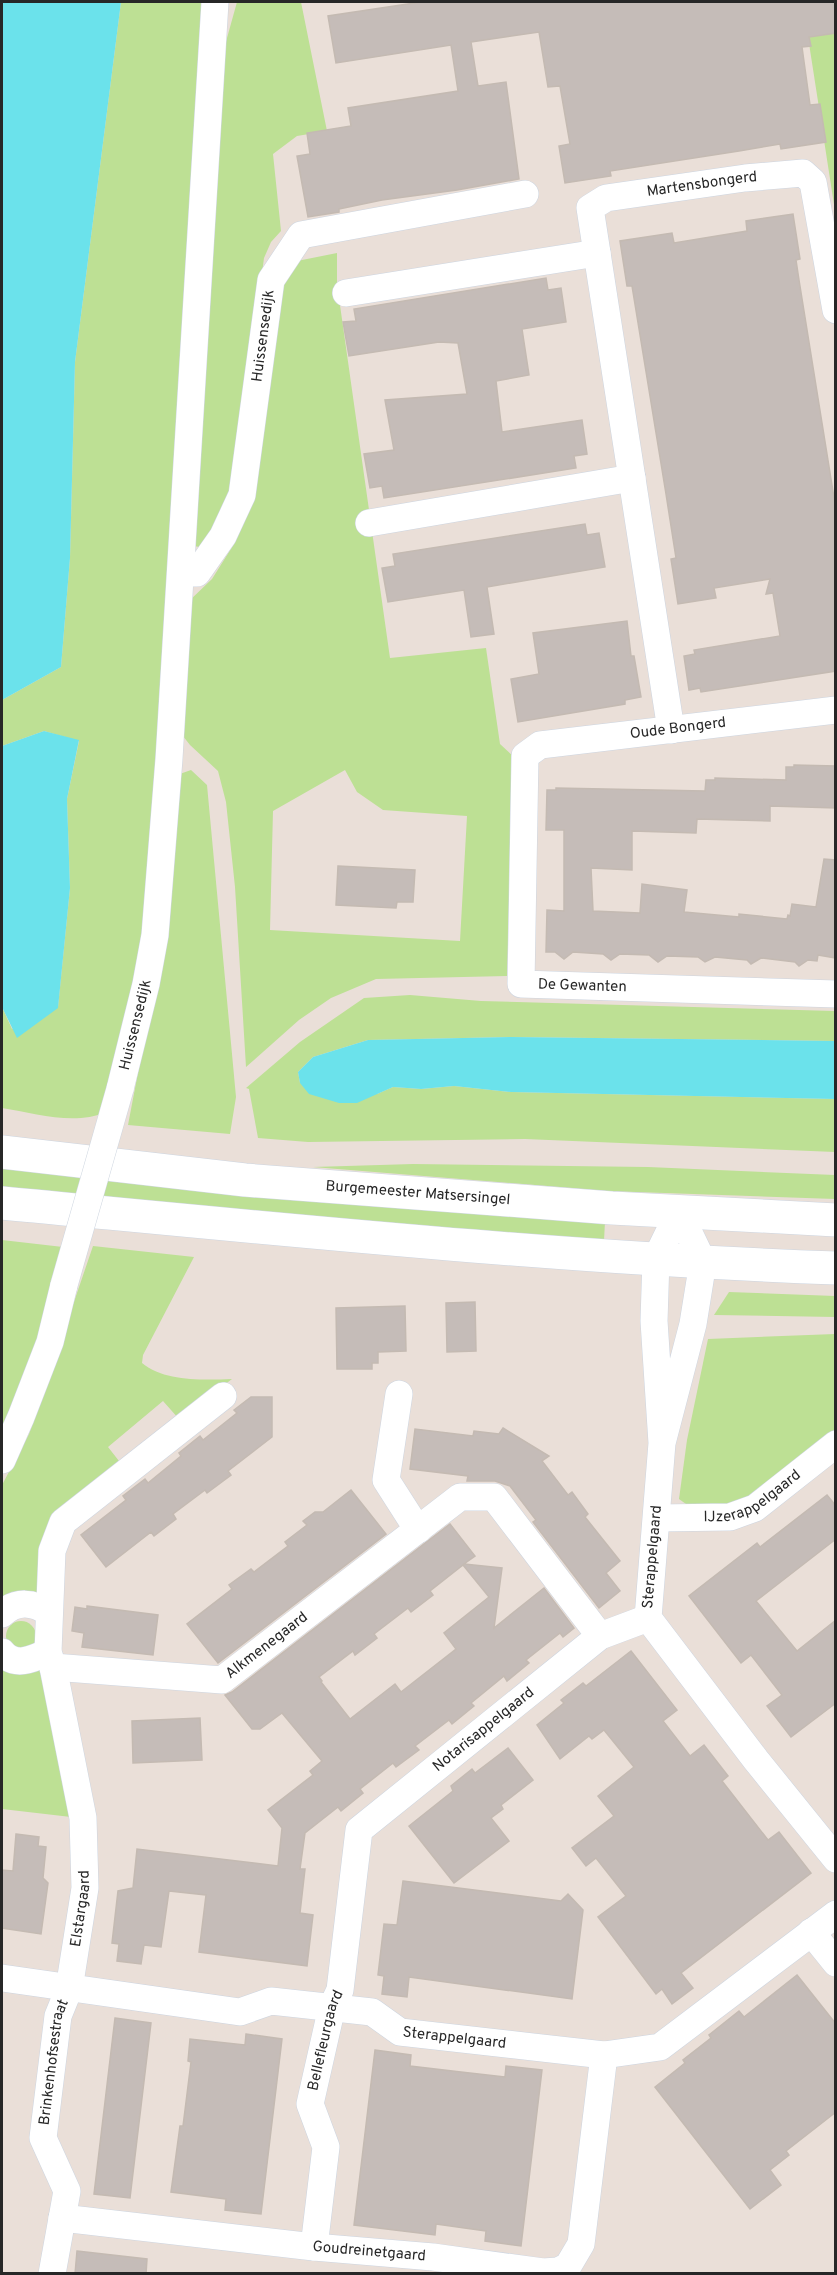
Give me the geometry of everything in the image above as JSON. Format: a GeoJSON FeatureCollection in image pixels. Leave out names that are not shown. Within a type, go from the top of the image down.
{"type":"FeatureCollection","features":[{"type":"Feature","properties":{"kind":"main road","name":"Burgemeester Matsersingel"},"geometry":{"type":"LineString","coordinates":[[2,1152],[245,1180],[679,1212],[836,1220]]}},
{"type":"Feature","properties":{"kind":"main road"},"geometry":{"type":"LineString","coordinates":[[2,1203],[349,1236],[656,1260],[836,1268]]}},
{"type":"Feature","properties":{"kind":"street","name":"Huissensedijk"},"geometry":{"type":"LineString","coordinates":[[2,1460],[50,1341],[120,1089],[146,984],[155,935],[181,573],[214,2]]}},
{"type":"Feature","properties":{"kind":"street","name":"Martensbongerd"},"geometry":{"type":"LineString","coordinates":[[671,730],[590,208],[606,198],[745,178],[802,173],[813,182],[828,227],[836,310]]}},
{"type":"Feature","properties":{"kind":"street","name":"Huissensedijk"},"geometry":{"type":"LineString","coordinates":[[181,573],[196,573],[223,536],[242,495],[271,280],[301,235],[525,194]]}},
{"type":"Feature","properties":{"kind":"street"},"geometry":{"type":"LineString","coordinates":[[346,293],[597,253]]}},
{"type":"Feature","properties":{"kind":"street"},"geometry":{"type":"LineString","coordinates":[[369,523],[632,478]]}},
{"type":"Feature","properties":{"kind":"street","name":"Oude Bongerd"},"geometry":{"type":"LineString","coordinates":[[525,756],[540,745],[836,710]]}},
{"type":"Feature","properties":{"kind":"street","name":"De Gewanten"},"geometry":{"type":"LineString","coordinates":[[525,756],[521,984],[836,994]]}},
{"type":"Feature","properties":{"kind":"street"},"geometry":{"type":"LineString","coordinates":[[679,1212],[704,1262]]}},
{"type":"Feature","properties":{"kind":"street","name":"Sterappelgaard"},"geometry":{"type":"LineString","coordinates":[[679,1212],[656,1260],[654,1321],[663,1443],[648,1618],[756,1761],[836,1859]]}},
{"type":"Feature","properties":{"kind":"street","name":"Sterappelgaard"},"geometry":{"type":"LineString","coordinates":[[663,1443],[693,1324],[704,1262]]}},
{"type":"Feature","properties":{"kind":"street"},"geometry":{"type":"LineString","coordinates":[[399,1394],[387,1480],[418,1530]]}},
{"type":"Feature","properties":{"kind":"street"},"geometry":{"type":"LineString","coordinates":[[51,1659],[52,1551],[63,1522],[223,1396]]}},
{"type":"Feature","properties":{"kind":"street","name":"IJzerappelgaard"},"geometry":{"type":"LineString","coordinates":[[657,1518],[730,1517],[755,1508],[836,1444]]}},
{"type":"Feature","properties":{"kind":"street","name":"Alkmenegaard"},"geometry":{"type":"LineString","coordinates":[[2,1652],[12,1660],[51,1659],[222,1680],[460,1497],[494,1497],[600,1635]]}},
{"type":"Feature","properties":{"kind":"street"},"geometry":{"type":"LineString","coordinates":[[2,1614],[8,1608],[28,1603],[50,1613]]}},
{"type":"Feature","properties":{"kind":"street","name":"Notarisappelgaard"},"geometry":{"type":"LineString","coordinates":[[354,1869],[359,1830],[600,1635],[648,1618]]}},
{"type":"Feature","properties":{"kind":"street","name":"Elstargaard"},"geometry":{"type":"LineString","coordinates":[[51,1659],[84,1828],[85,1888],[69,1989]]}},
{"type":"Feature","properties":{"kind":"street","name":"Bellefleurgaard"},"geometry":{"type":"LineString","coordinates":[[314,2247],[326,2146],[310,2104],[332,2007],[340,1990],[354,1869]]}},
{"type":"Feature","properties":{"kind":"street","name":"Sterappelgaard"},"geometry":{"type":"LineString","coordinates":[[2,1978],[240,2012],[271,2001],[372,2012],[400,2032],[603,2055],[660,2047],[836,1914]]}},
{"type":"Feature","properties":{"kind":"street"},"geometry":{"type":"LineString","coordinates":[[811,1932],[836,1963]]}},
{"type":"Feature","properties":{"kind":"street","name":"Brinkenhofsestraat"},"geometry":{"type":"LineString","coordinates":[[52,2274],[67,2191],[43,2138],[58,2016],[69,1989]]}},
{"type":"Feature","properties":{"kind":"street","name":"Goudreinetgaard"},"geometry":{"type":"LineString","coordinates":[[62,2218],[314,2247],[433,2257],[543,2272],[558,2271],[568,2266],[581,2244],[603,2055]]}},
{"type":"Feature","properties":{"kind":"green space"},"geometry":{"type":"Polygon","coordinates":[[[121,2],[207,2],[145,960],[106,1112],[94,1116],[68,1118],[2,1108],[2,1007],[12,1029],[58,1007],[70,888],[67,799],[79,741],[44,731],[2,746],[2,700],[61,667],[70,558],[75,362],[121,2]]]}},
{"type":"Feature","properties":{"kind":"green space"},"geometry":{"type":"Polygon","coordinates":[[[237,2],[301,2],[327,131],[297,136],[273,154],[281,231],[271,242],[264,258],[234,485],[222,514],[200,547],[193,546],[222,56],[237,2]]]}},
{"type":"Feature","properties":{"kind":"green space"},"geometry":{"type":"Polygon","coordinates":[[[835,20],[835,211],[806,24],[835,20]]]}},
{"type":"Feature","properties":{"kind":"green space"},"geometry":{"type":"Polygon","coordinates":[[[337,253],[337,284],[390,658],[486,648],[500,744],[514,757],[507,976],[376,979],[331,998],[299,1020],[246,1067],[235,887],[226,802],[218,771],[190,745],[179,731],[188,602],[212,579],[234,544],[278,291],[297,261],[337,253]],[[345,770],[273,811],[270,930],[460,941],[467,816],[383,810],[357,792],[345,770]]]}},
{"type":"Feature","properties":{"kind":"green space"},"geometry":{"type":"Polygon","coordinates":[[[191,770],[207,785],[236,1097],[230,1134],[128,1125],[140,1062],[177,775],[191,770]]]}},
{"type":"Feature","properties":{"kind":"green space"},"geometry":{"type":"Polygon","coordinates":[[[410,995],[481,1001],[835,1011],[835,1041],[511,1037],[368,1040],[313,1057],[298,1072],[300,1083],[377,1094],[393,1087],[421,1089],[454,1086],[511,1092],[835,1099],[835,1152],[525,1139],[308,1142],[258,1138],[249,1089],[246,1088],[300,1042],[364,998],[410,995]]]}},
{"type":"Feature","properties":{"kind":"green space"},"geometry":{"type":"Polygon","coordinates":[[[413,1164],[648,1167],[835,1175],[835,1199],[608,1191],[313,1167],[413,1164]]]}},
{"type":"Feature","properties":{"kind":"green space"},"geometry":{"type":"Polygon","coordinates":[[[2,1168],[605,1221],[604,1241],[2,1189],[2,1168]]]}},
{"type":"Feature","properties":{"kind":"green space"},"geometry":{"type":"Polygon","coordinates":[[[2,1240],[63,1247],[53,1293],[2,1447],[2,1240]]]}},
{"type":"Feature","properties":{"kind":"green space"},"geometry":{"type":"Polygon","coordinates":[[[93,1246],[194,1257],[143,1355],[142,1363],[173,1377],[232,1379],[179,1419],[163,1401],[108,1447],[119,1461],[86,1491],[38,1600],[2,1602],[2,1485],[29,1434],[93,1246]]]}},
{"type":"Feature","properties":{"kind":"green space"},"geometry":{"type":"Polygon","coordinates":[[[729,1292],[835,1296],[835,1317],[714,1315],[729,1292]]]}},
{"type":"Feature","properties":{"kind":"green space"},"geometry":{"type":"Polygon","coordinates":[[[835,1334],[835,1429],[753,1495],[734,1504],[686,1504],[679,1499],[687,1440],[708,1339],[835,1334]]]}},
{"type":"Feature","properties":{"kind":"green space"},"geometry":{"type":"Polygon","coordinates":[[[21,1621],[31,1626],[36,1636],[31,1646],[21,1651],[11,1646],[6,1636],[11,1626],[21,1621]]]}},
{"type":"Feature","properties":{"kind":"green space"},"geometry":{"type":"Polygon","coordinates":[[[2,1668],[38,1670],[48,1679],[71,1817],[2,1809],[2,1668]]]}},
{"type":"Feature","properties":{"kind":"water"},"geometry":{"type":"Polygon","coordinates":[[[2,2],[121,2],[75,362],[70,558],[61,667],[2,700],[2,2]]]}},
{"type":"Feature","properties":{"kind":"water"},"geometry":{"type":"Polygon","coordinates":[[[44,731],[79,740],[67,799],[70,888],[58,1008],[17,1038],[2,1007],[2,746],[44,731]]]}},
{"type":"Feature","properties":{"kind":"water"},"geometry":{"type":"Polygon","coordinates":[[[511,1037],[835,1041],[835,1099],[511,1092],[454,1086],[421,1089],[393,1087],[357,1103],[339,1103],[309,1094],[300,1083],[298,1072],[313,1057],[368,1040],[511,1037]]]}},
{"type":"Feature","properties":{"kind":"building"},"geometry":{"type":"Polygon","coordinates":[[[421,2],[836,2],[836,33],[809,37],[811,46],[802,47],[810,105],[820,104],[826,142],[781,149],[780,144],[610,171],[611,176],[565,183],[559,146],[570,144],[560,86],[548,87],[539,32],[471,42],[478,86],[506,82],[519,179],[382,200],[339,209],[339,212],[308,217],[297,156],[310,154],[307,133],[351,126],[348,108],[458,91],[451,45],[336,63],[328,16],[421,2]]]}},
{"type":"Feature","properties":{"kind":"building"},"geometry":{"type":"Polygon","coordinates":[[[793,214],[800,259],[796,260],[836,510],[836,671],[701,692],[700,688],[689,690],[684,656],[695,654],[694,650],[780,636],[773,593],[766,594],[770,579],[714,588],[716,598],[678,604],[671,559],[676,558],[666,494],[632,286],[627,286],[620,241],[672,233],[674,243],[747,231],[746,221],[793,214]]]}},
{"type":"Feature","properties":{"kind":"building"},"geometry":{"type":"Polygon","coordinates":[[[546,278],[548,290],[561,288],[566,322],[522,329],[529,375],[496,381],[502,432],[582,420],[587,454],[574,456],[576,468],[384,498],[382,486],[370,488],[364,454],[394,450],[385,400],[467,394],[458,343],[439,342],[349,356],[343,322],[356,321],[354,309],[546,278]]]}},
{"type":"Feature","properties":{"kind":"building"},"geometry":{"type":"Polygon","coordinates":[[[585,524],[587,535],[599,533],[605,567],[487,587],[494,634],[471,637],[464,590],[388,602],[382,568],[395,566],[393,554],[585,524]]]}},
{"type":"Feature","properties":{"kind":"building"},"geometry":{"type":"Polygon","coordinates":[[[627,621],[631,656],[634,656],[641,697],[625,700],[625,704],[518,722],[511,679],[539,674],[533,633],[627,621]]]}},
{"type":"Feature","properties":{"kind":"building"},"geometry":{"type":"Polygon","coordinates":[[[794,765],[836,766],[836,808],[770,806],[770,821],[697,819],[696,833],[632,831],[632,870],[591,868],[593,911],[640,913],[642,884],[687,890],[684,912],[787,919],[788,915],[790,916],[792,904],[816,907],[824,859],[836,860],[836,958],[818,955],[817,961],[808,960],[799,966],[795,962],[761,958],[751,964],[747,960],[715,957],[705,962],[698,957],[667,956],[658,962],[649,955],[620,954],[611,960],[603,954],[573,952],[564,959],[555,952],[546,952],[547,910],[564,911],[564,830],[546,830],[547,790],[556,790],[556,788],[705,791],[706,780],[715,780],[715,778],[786,780],[786,767],[794,767],[794,765]]]}},
{"type":"Feature","properties":{"kind":"building"},"geometry":{"type":"Polygon","coordinates":[[[338,866],[415,870],[413,902],[397,902],[396,908],[336,905],[338,866]]]}},
{"type":"Feature","properties":{"kind":"building"},"geometry":{"type":"Polygon","coordinates":[[[475,1302],[476,1351],[447,1352],[446,1303],[475,1302]]]}},
{"type":"Feature","properties":{"kind":"building"},"geometry":{"type":"Polygon","coordinates":[[[405,1306],[406,1351],[378,1352],[378,1363],[372,1363],[372,1369],[337,1369],[336,1308],[405,1306]]]}},
{"type":"Feature","properties":{"kind":"building"},"geometry":{"type":"Polygon","coordinates":[[[251,1397],[272,1397],[272,1437],[228,1471],[231,1475],[207,1493],[205,1490],[173,1514],[176,1519],[154,1536],[151,1532],[106,1567],[81,1535],[126,1500],[123,1496],[145,1479],[148,1483],[181,1456],[179,1453],[200,1436],[203,1440],[237,1413],[234,1410],[251,1397]]]}},
{"type":"Feature","properties":{"kind":"building"},"geometry":{"type":"Polygon","coordinates":[[[503,1428],[549,1456],[542,1461],[568,1495],[572,1492],[588,1514],[585,1517],[620,1561],[606,1573],[620,1591],[599,1608],[533,1522],[536,1520],[510,1486],[495,1481],[467,1481],[468,1476],[410,1469],[415,1429],[473,1436],[474,1431],[499,1434],[503,1428]]]}},
{"type":"Feature","properties":{"kind":"building"},"geometry":{"type":"Polygon","coordinates":[[[351,1490],[386,1534],[218,1663],[187,1624],[232,1589],[229,1585],[251,1569],[254,1572],[288,1546],[285,1542],[307,1525],[303,1521],[315,1512],[323,1512],[351,1490]]]}},
{"type":"Feature","properties":{"kind":"building"},"geometry":{"type":"Polygon","coordinates":[[[827,1495],[836,1506],[836,1539],[756,1601],[797,1651],[836,1620],[836,1703],[791,1737],[767,1706],[782,1695],[751,1655],[741,1663],[689,1596],[757,1543],[760,1547],[827,1495]]]}},
{"type":"Feature","properties":{"kind":"building"},"geometry":{"type":"Polygon","coordinates":[[[450,1524],[475,1556],[464,1564],[502,1568],[494,1628],[544,1588],[574,1628],[563,1637],[560,1633],[526,1660],[529,1663],[507,1681],[504,1676],[471,1703],[474,1706],[452,1724],[449,1720],[415,1746],[419,1750],[396,1767],[393,1763],[360,1789],[363,1793],[341,1811],[338,1807],[305,1833],[300,1869],[305,1869],[300,1913],[313,1915],[307,1966],[199,1952],[206,1895],[169,1891],[161,1947],[144,1945],[141,1964],[117,1961],[119,1944],[112,1943],[118,1891],[133,1888],[137,1849],[278,1866],[282,1828],[268,1810],[313,1775],[310,1771],[322,1761],[282,1713],[260,1729],[252,1729],[225,1695],[232,1692],[450,1524]],[[463,1565],[430,1591],[433,1595],[411,1612],[408,1608],[374,1634],[377,1638],[355,1655],[353,1651],[319,1677],[321,1682],[350,1719],[395,1684],[401,1692],[456,1649],[444,1633],[489,1597],[463,1565]]]}},
{"type":"Feature","properties":{"kind":"building"},"geometry":{"type":"Polygon","coordinates":[[[87,1606],[158,1615],[153,1655],[82,1647],[84,1633],[72,1631],[75,1607],[87,1609],[87,1606]]]}},
{"type":"Feature","properties":{"kind":"building"},"geometry":{"type":"Polygon","coordinates":[[[631,1651],[677,1710],[663,1721],[690,1756],[704,1745],[728,1776],[722,1781],[768,1840],[779,1832],[811,1873],[681,1973],[693,1988],[672,2004],[662,1989],[656,1994],[598,1917],[626,1896],[596,1858],[586,1866],[572,1848],[614,1816],[598,1796],[634,1767],[604,1730],[592,1739],[589,1736],[560,1759],[537,1725],[564,1703],[561,1700],[583,1683],[586,1686],[631,1651]]]}},
{"type":"Feature","properties":{"kind":"building"},"geometry":{"type":"Polygon","coordinates":[[[200,1718],[202,1760],[133,1763],[132,1721],[200,1718]]]}},
{"type":"Feature","properties":{"kind":"building"},"geometry":{"type":"Polygon","coordinates":[[[508,1748],[533,1780],[501,1805],[503,1809],[491,1818],[509,1841],[454,1883],[409,1826],[453,1791],[451,1786],[472,1769],[475,1773],[508,1748]]]}},
{"type":"Feature","properties":{"kind":"building"},"geometry":{"type":"Polygon","coordinates":[[[16,1834],[39,1837],[38,1846],[46,1847],[43,1878],[48,1883],[41,1934],[2,1928],[2,1870],[13,1871],[16,1834]]]}},
{"type":"Feature","properties":{"kind":"building"},"geometry":{"type":"Polygon","coordinates":[[[403,1881],[561,1901],[568,1894],[583,1910],[572,1999],[409,1977],[407,1997],[382,1994],[384,1976],[378,1975],[384,1924],[397,1925],[403,1881]]]}},
{"type":"Feature","properties":{"kind":"building"},"geometry":{"type":"Polygon","coordinates":[[[797,1975],[836,2024],[836,2112],[786,2151],[789,2155],[770,2170],[781,2185],[750,2209],[655,2087],[685,2063],[683,2060],[711,2038],[709,2035],[739,2011],[744,2017],[797,1975]]]}},
{"type":"Feature","properties":{"kind":"building"},"geometry":{"type":"Polygon","coordinates":[[[115,2018],[151,2023],[130,2198],[94,2194],[115,2018]]]}},
{"type":"Feature","properties":{"kind":"building"},"geometry":{"type":"Polygon","coordinates":[[[246,2034],[282,2039],[261,2214],[225,2210],[226,2199],[171,2192],[180,2126],[183,2126],[191,2062],[188,2061],[190,2039],[245,2045],[246,2034]]]}},
{"type":"Feature","properties":{"kind":"building"},"geometry":{"type":"Polygon","coordinates":[[[375,2050],[411,2055],[410,2066],[505,2077],[506,2066],[542,2070],[521,2246],[485,2241],[486,2231],[436,2224],[435,2235],[354,2225],[375,2050]]]}},
{"type":"Feature","properties":{"kind":"building"},"geometry":{"type":"Polygon","coordinates":[[[77,2251],[147,2259],[146,2274],[75,2274],[77,2251]]]}}]}
